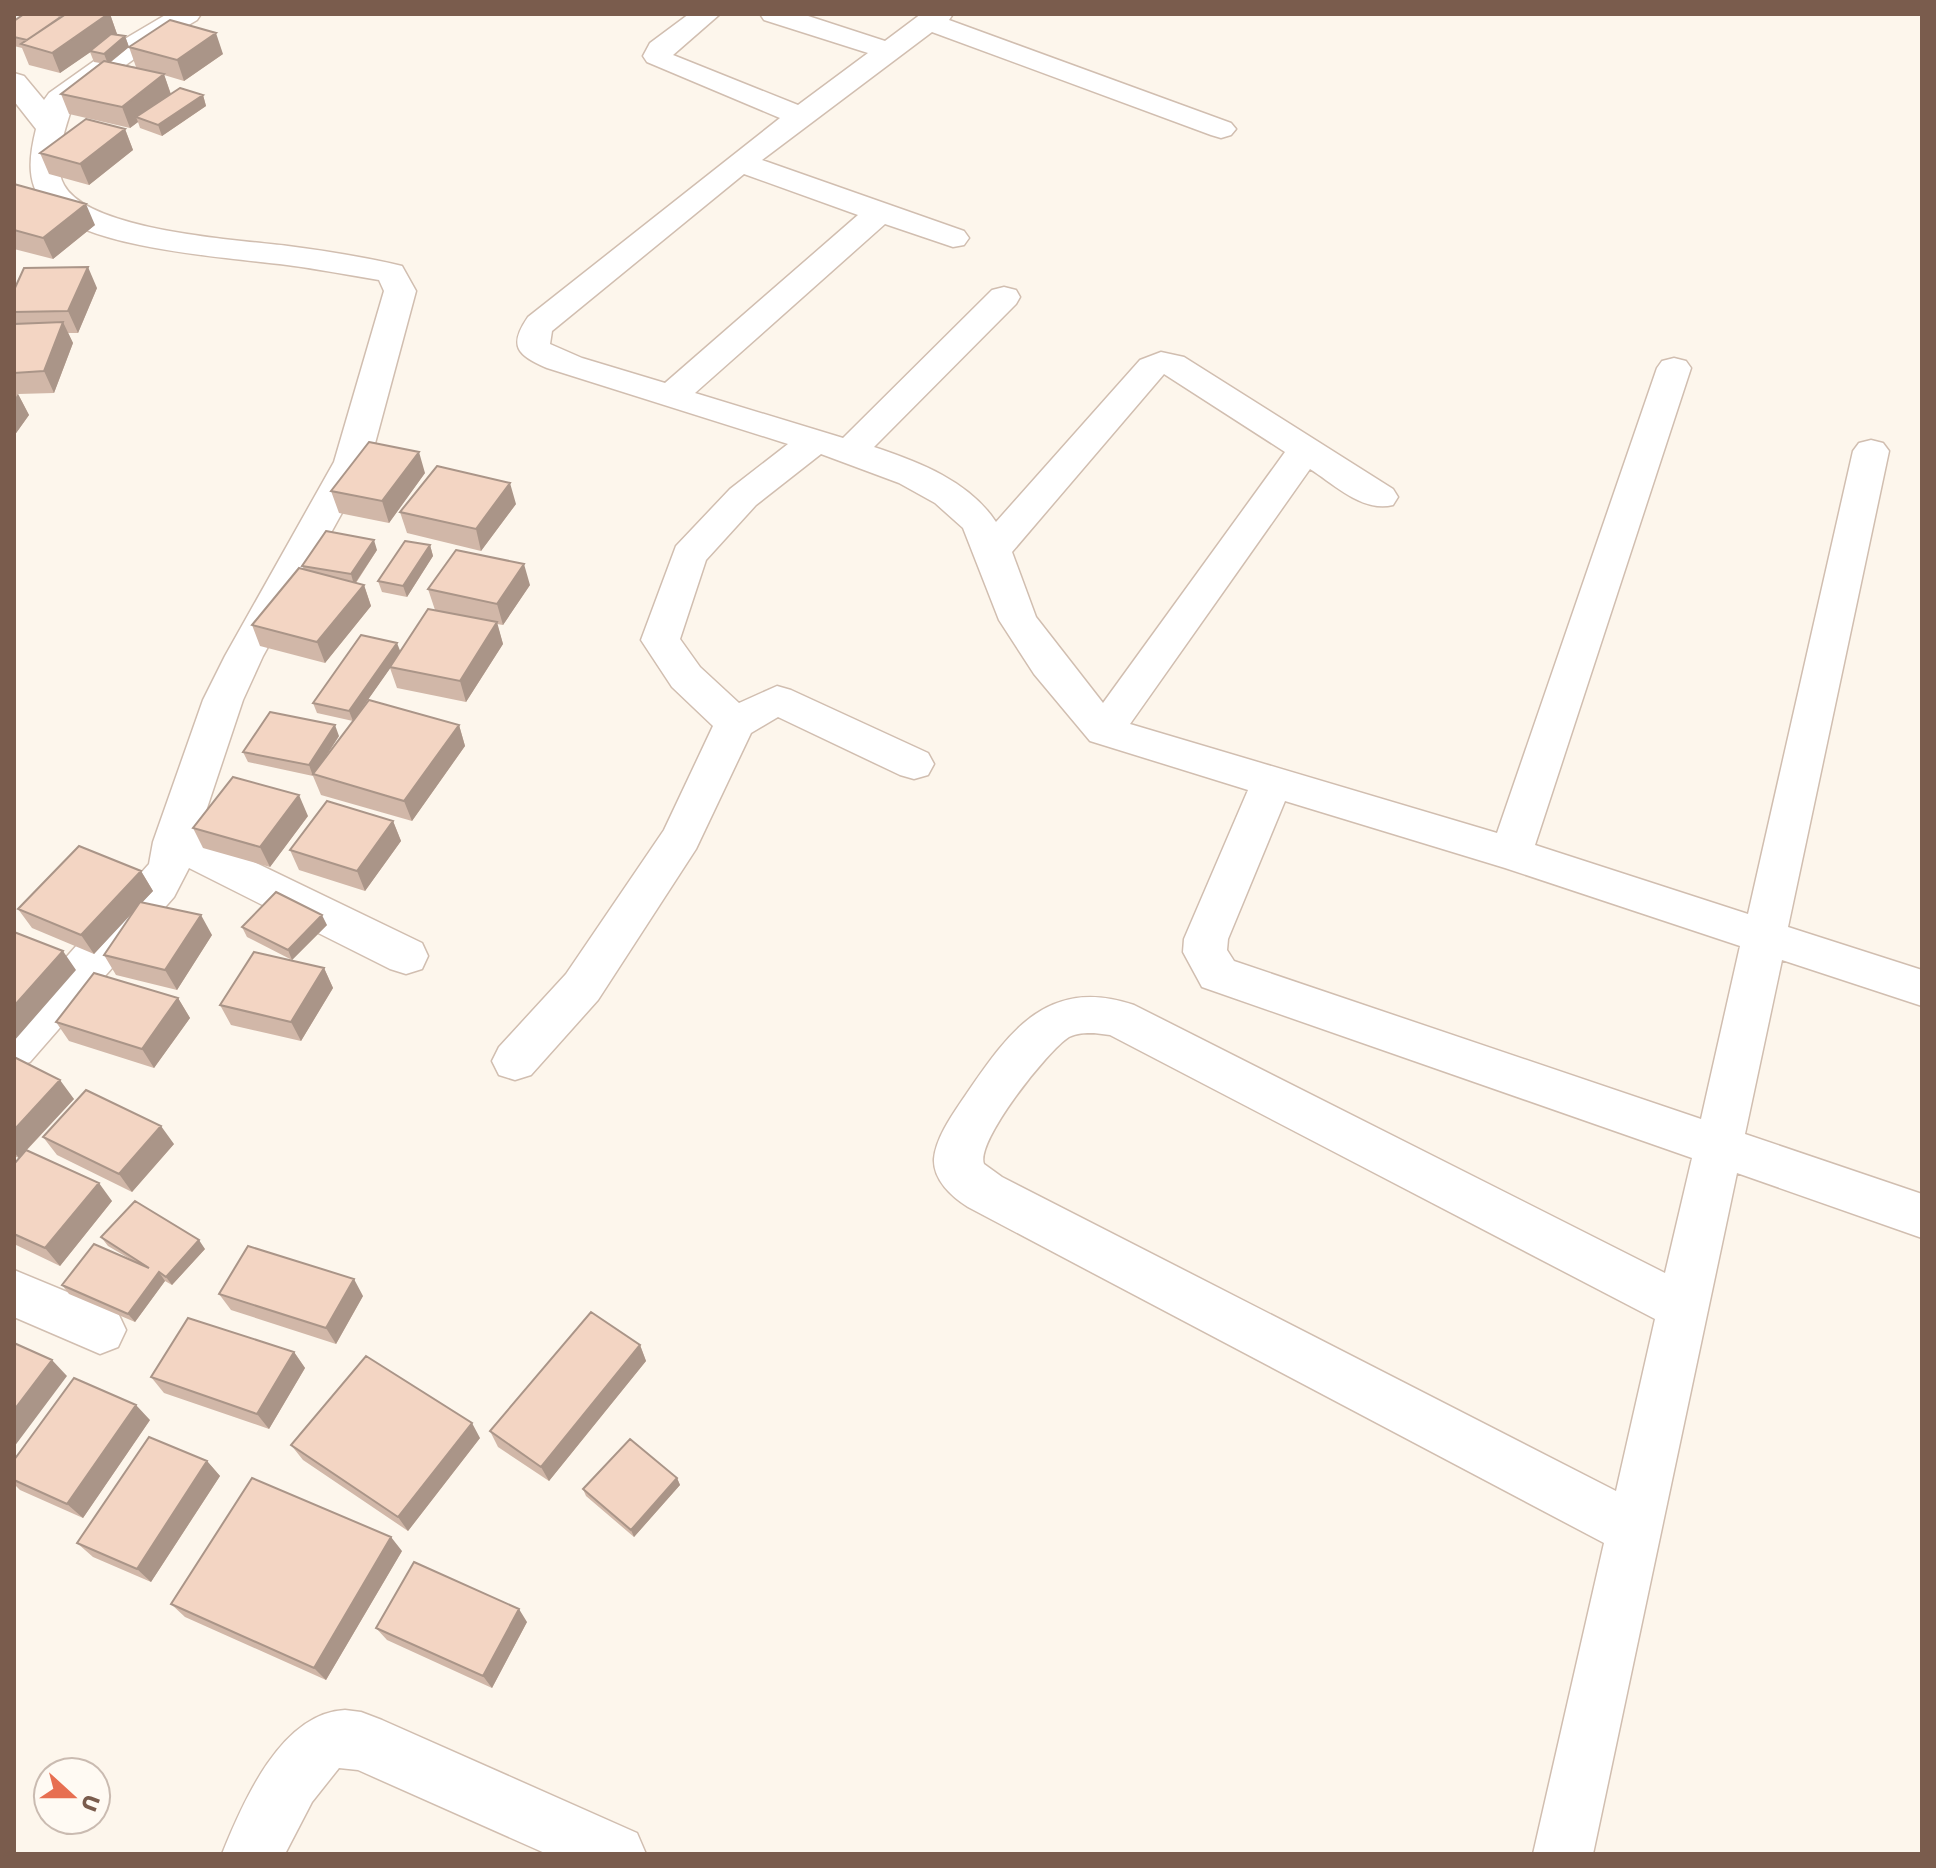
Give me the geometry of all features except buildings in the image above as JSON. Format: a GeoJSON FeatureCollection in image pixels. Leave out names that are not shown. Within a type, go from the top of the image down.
{"type":"FeatureCollection","features":[{"type":"Feature","properties":{"kind":"street"},"geometry":{"type":"LineString","coordinates":[[14,1048],[159,885],[170,864],[174,842],[223,700],[244,656],[352,462],[400,291],[391,273],[153,238],[87,218],[57,200],[47,183],[52,129],[59,99],[138,43],[187,14]]}},
{"type":"Feature","properties":{"kind":"street"},"geometry":{"type":"LineString","coordinates":[[706,14],[660,49],[657,56],[801,116]]}},
{"type":"Feature","properties":{"kind":"street"},"geometry":{"type":"LineString","coordinates":[[774,14],[889,51]]}},
{"type":"Feature","properties":{"kind":"street"},"geometry":{"type":"LineString","coordinates":[[1221,129],[934,18],[740,162],[540,324],[531,336],[532,344],[548,357],[894,467],[944,493],[966,508],[994,548],[1005,596],[1018,620],[1061,681],[1104,731],[1511,854],[1922,988]]}},
{"type":"Feature","properties":{"kind":"street"},"geometry":{"type":"LineString","coordinates":[[14,82],[52,129]]}},
{"type":"Feature","properties":{"kind":"street"},"geometry":{"type":"LineString","coordinates":[[740,162],[953,238]]}},
{"type":"Feature","properties":{"kind":"street"},"geometry":{"type":"LineString","coordinates":[[670,397],[880,212]]}},
{"type":"Feature","properties":{"kind":"street"},"geometry":{"type":"LineString","coordinates":[[735,723],[686,677],[660,640],[689,555],[743,497],[832,446],[1004,297]]}},
{"type":"Feature","properties":{"kind":"street"},"geometry":{"type":"LineString","coordinates":[[994,548],[1152,367],[1161,362],[1172,364],[1380,497]]}},
{"type":"Feature","properties":{"kind":"street"},"geometry":{"type":"LineString","coordinates":[[1511,854],[1674,368]]}},
{"type":"Feature","properties":{"kind":"street"},"geometry":{"type":"LineString","coordinates":[[1104,731],[1306,449]]}},
{"type":"Feature","properties":{"kind":"street"},"geometry":{"type":"LineString","coordinates":[[1563,1854],[1871,451]]}},
{"type":"Feature","properties":{"kind":"street"},"geometry":{"type":"LineString","coordinates":[[515,1061],[582,987],[681,838],[735,723],[777,700],[914,764]]}},
{"type":"Feature","properties":{"kind":"street"},"geometry":{"type":"LineString","coordinates":[[1272,782],[1206,939],[1205,952],[1218,974],[1922,1216]]}},
{"type":"Feature","properties":{"kind":"street"},"geometry":{"type":"LineString","coordinates":[[174,842],[406,956]]}},
{"type":"Feature","properties":{"kind":"street"},"geometry":{"type":"LineString","coordinates":[[1634,1530],[985,1192],[964,1177],[958,1158],[966,1133],[1034,1039],[1060,1019],[1094,1013],[1118,1018],[1683,1308]]}},
{"type":"Feature","properties":{"kind":"street"},"geometry":{"type":"LineString","coordinates":[[14,1293],[100,1330]]}},
{"type":"Feature","properties":{"kind":"street"},"geometry":{"type":"LineString","coordinates":[[252,1854],[305,1761],[320,1745],[342,1738],[361,1741],[616,1854]]}}]}
